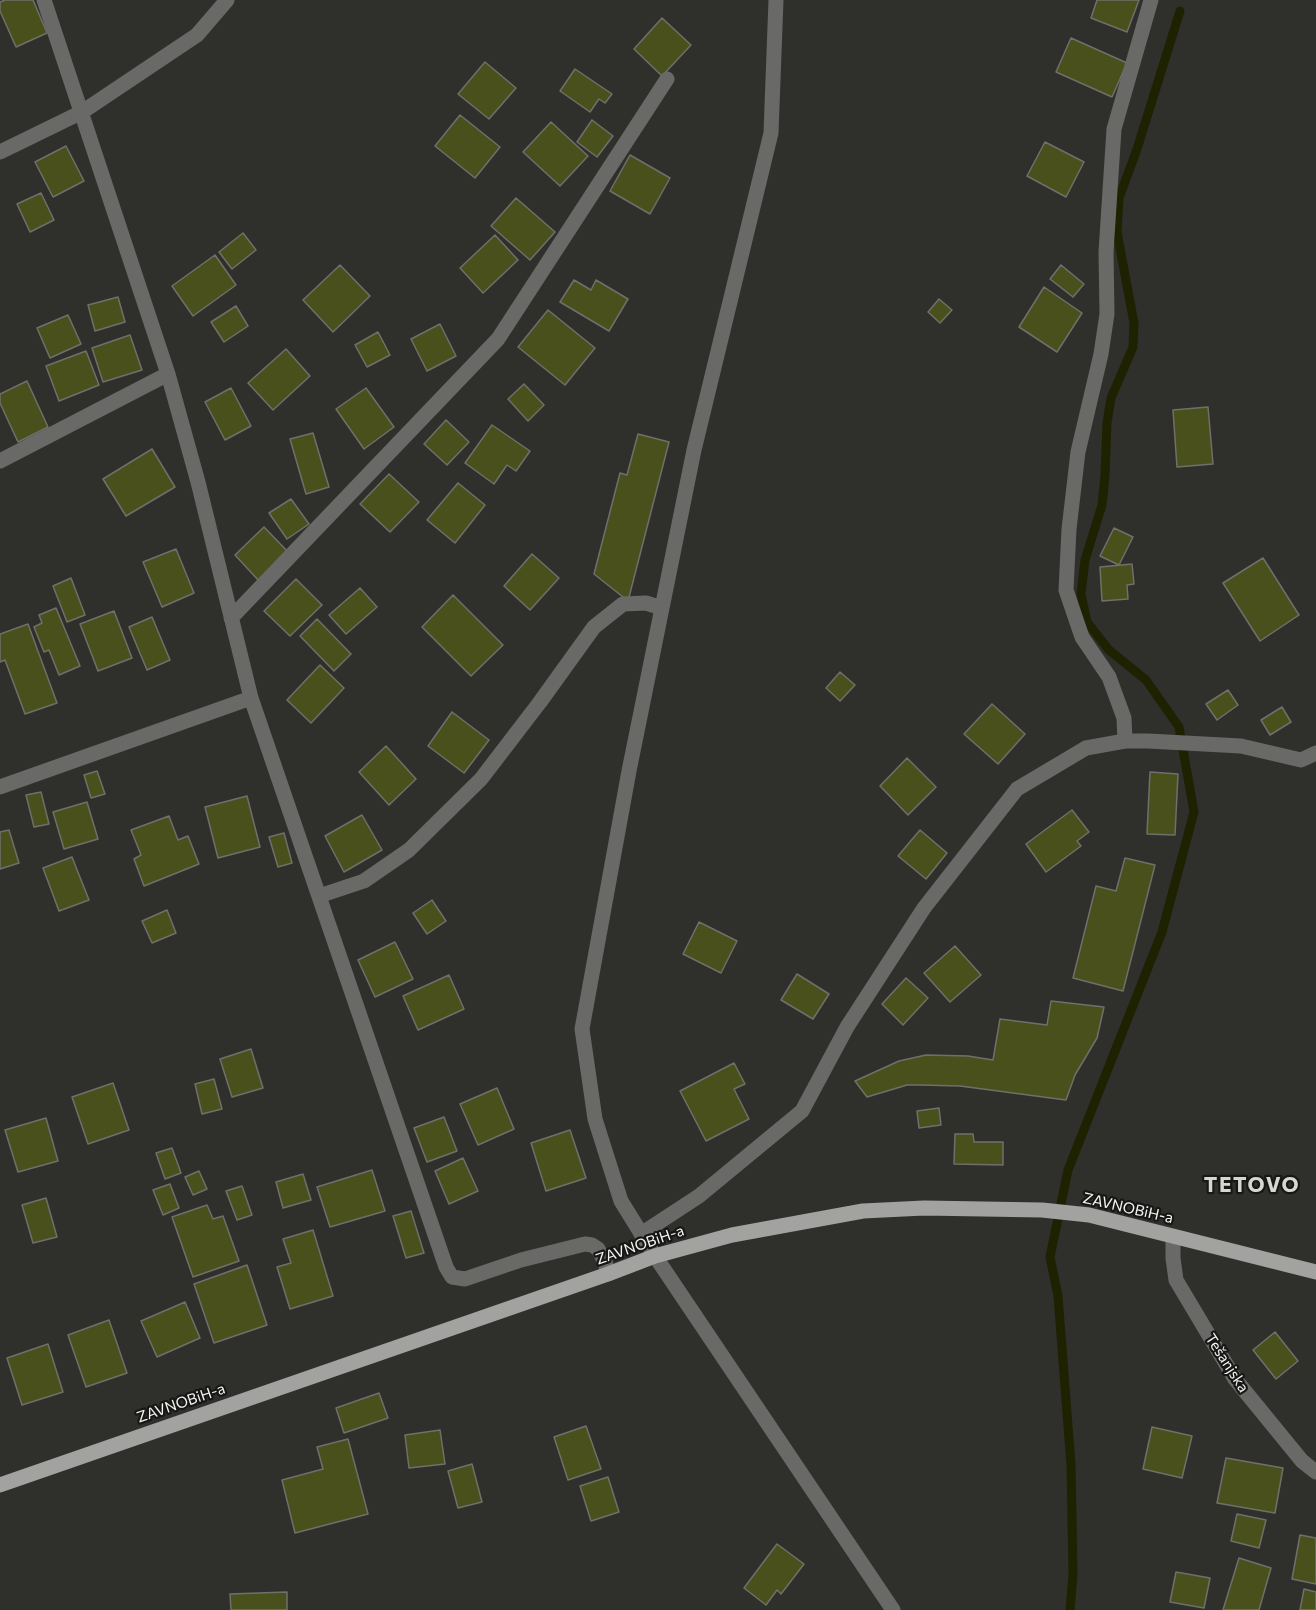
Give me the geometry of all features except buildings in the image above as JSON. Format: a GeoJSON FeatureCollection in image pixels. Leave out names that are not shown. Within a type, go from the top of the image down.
{"type":"FeatureCollection","features":[{"type":"Feature","properties":{"kind":"main road","name":"ZAVNOBiH-a"},"geometry":{"type":"LineString","coordinates":[[0,1485],[608,1275],[655,1256],[732,1235],[863,1211],[924,1208],[1042,1210],[1089,1215],[1316,1272]]}},
{"type":"Feature","properties":{"kind":"street"},"geometry":{"type":"LineString","coordinates":[[44,0],[168,374],[198,482],[251,698],[446,1267],[452,1277],[465,1279],[521,1260],[585,1244],[598,1249],[605,1262],[608,1275]]}},
{"type":"Feature","properties":{"kind":"street"},"geometry":{"type":"LineString","coordinates":[[0,152],[82,112],[197,35],[227,0]]}},
{"type":"Feature","properties":{"kind":"street"},"geometry":{"type":"LineString","coordinates":[[776,0],[771,133],[694,450],[629,771],[582,1029],[595,1119],[621,1201],[655,1256],[893,1610]]}},
{"type":"Feature","properties":{"kind":"street"},"geometry":{"type":"LineString","coordinates":[[1125,741],[1124,718],[1108,677],[1082,637],[1066,590],[1069,529],[1078,452],[1101,354],[1107,314],[1106,252],[1114,129],[1151,0]]}},
{"type":"Feature","properties":{"kind":"street"},"geometry":{"type":"LineString","coordinates":[[231,618],[498,339],[667,79]]}},
{"type":"Feature","properties":{"kind":"street"},"geometry":{"type":"LineString","coordinates":[[0,461],[168,374]]}},
{"type":"Feature","properties":{"kind":"street"},"geometry":{"type":"LineString","coordinates":[[319,896],[364,881],[409,850],[481,779],[594,627],[623,604],[646,603],[662,608]]}},
{"type":"Feature","properties":{"kind":"street"},"geometry":{"type":"LineString","coordinates":[[0,787],[251,698]]}},
{"type":"Feature","properties":{"kind":"street"},"geometry":{"type":"LineString","coordinates":[[641,1234],[699,1196],[802,1111],[848,1027],[924,908],[1017,789],[1086,748],[1125,741],[1241,746],[1301,760],[1316,753]]}},
{"type":"Feature","properties":{"kind":"street","name":"Tešanjska"},"geometry":{"type":"LineString","coordinates":[[1173,1237],[1176,1280],[1235,1379],[1302,1461],[1316,1472]]}},
{"type":"Feature","properties":{"kind":"waterway"},"geometry":{"type":"LineString","coordinates":[[1070,1610],[1073,1574],[1071,1465],[1058,1296],[1050,1257],[1068,1170],[1162,932],[1194,812],[1179,727],[1146,680],[1109,650],[1087,622],[1081,594],[1085,560],[1102,505],[1107,423],[1111,398],[1133,347],[1134,323],[1117,232],[1119,198],[1137,149],[1180,11]]}},
{"type":"Feature","properties":{"kind":"district","name":"TETOVO"},"geometry":{"type":"Point","coordinates":[1252,1185]}}]}
